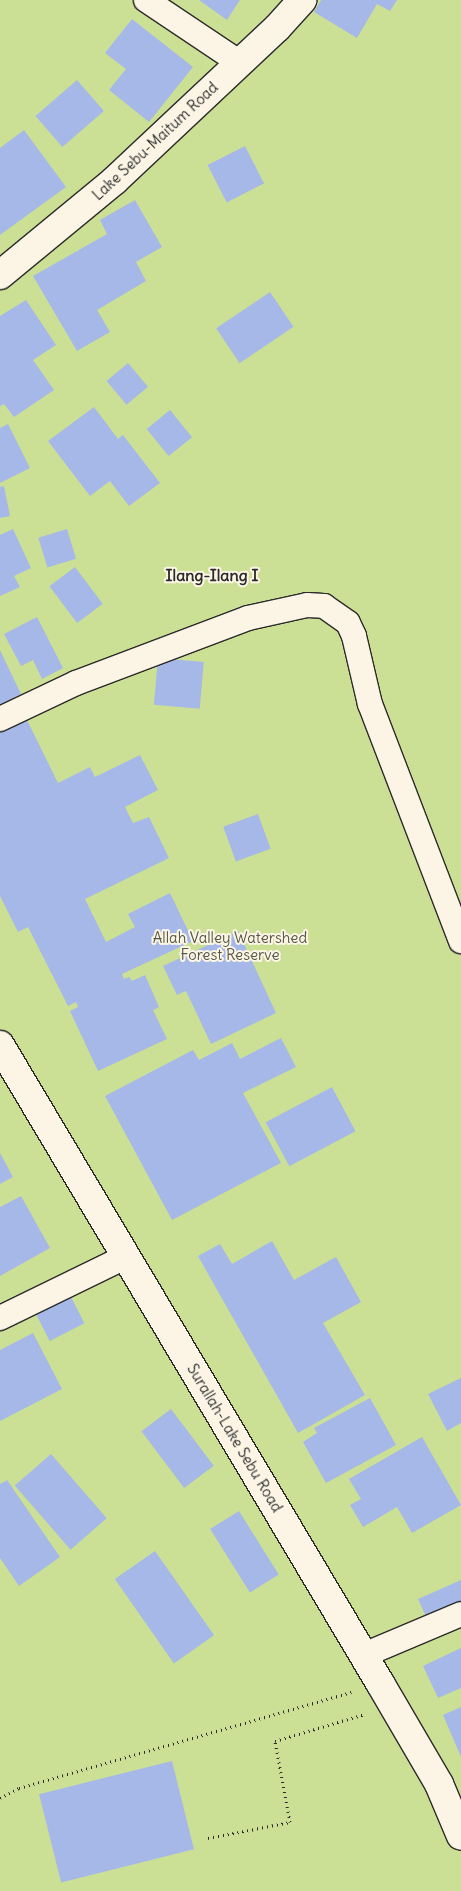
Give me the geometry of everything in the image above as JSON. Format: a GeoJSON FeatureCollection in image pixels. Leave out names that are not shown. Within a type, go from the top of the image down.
{"type":"FeatureCollection","features":[{"type":"Feature","properties":{"kind":"main road","name":"Lake Sebu-Maitum Road"},"geometry":{"type":"LineString","coordinates":[[0,275],[114,181],[240,63],[302,0]]}},
{"type":"Feature","properties":{"kind":"main road","name":"Surallah-Lake Sebu Road"},"geometry":{"type":"LineString","coordinates":[[0,1045],[364,1655],[439,1784],[461,1836]]}},
{"type":"Feature","properties":{"kind":"street"},"geometry":{"type":"LineString","coordinates":[[146,0],[240,63]]}},
{"type":"Feature","properties":{"kind":"street"},"geometry":{"type":"LineString","coordinates":[[0,719],[76,683],[248,618],[307,605],[324,606],[348,623],[354,636],[370,704],[461,941]]}},
{"type":"Feature","properties":{"kind":"street"},"geometry":{"type":"LineString","coordinates":[[0,1318],[127,1256]]}},
{"type":"Feature","properties":{"kind":"street"},"geometry":{"type":"LineString","coordinates":[[364,1655],[461,1614]]}},
{"type":"Feature","properties":{"kind":"path"},"geometry":{"type":"LineString","coordinates":[[0,1798],[19,1788],[380,1683]]}},
{"type":"Feature","properties":{"kind":"path"},"geometry":{"type":"LineString","coordinates":[[208,1838],[290,1822],[275,1741],[350,1719]]}},
{"type":"Feature","properties":{"kind":"green space","name":"Allah Valley Watershed Forest Reserve"},"geometry":{"type":"Polygon","coordinates":[[[0,0],[461,0],[461,1891],[0,1891],[0,0]]]}},
{"type":"Feature","properties":{"kind":"building"},"geometry":{"type":"Polygon","coordinates":[[[199,0],[240,0],[227,20],[199,0]]]}},
{"type":"Feature","properties":{"kind":"building"},"geometry":{"type":"Polygon","coordinates":[[[321,0],[397,0],[390,11],[377,4],[357,38],[314,12],[321,0]]]}},
{"type":"Feature","properties":{"kind":"building"},"geometry":{"type":"Polygon","coordinates":[[[132,19],[193,67],[149,122],[109,90],[126,69],[105,53],[132,19]]]}},
{"type":"Feature","properties":{"kind":"building"},"geometry":{"type":"Polygon","coordinates":[[[77,80],[104,111],[62,147],[35,116],[77,80]]]}},
{"type":"Feature","properties":{"kind":"building"},"geometry":{"type":"Polygon","coordinates":[[[24,130],[66,187],[0,235],[0,148],[24,130]]]}},
{"type":"Feature","properties":{"kind":"building"},"geometry":{"type":"Polygon","coordinates":[[[245,146],[264,183],[227,202],[208,165],[245,146]]]}},
{"type":"Feature","properties":{"kind":"building"},"geometry":{"type":"Polygon","coordinates":[[[135,200],[162,247],[136,262],[146,281],[97,310],[110,332],[77,351],[33,276],[107,234],[100,220],[135,200]]]}},
{"type":"Feature","properties":{"kind":"building"},"geometry":{"type":"Polygon","coordinates":[[[270,292],[293,327],[240,363],[216,328],[270,292]]]}},
{"type":"Feature","properties":{"kind":"building"},"geometry":{"type":"Polygon","coordinates":[[[26,300],[56,345],[33,360],[54,390],[14,417],[4,404],[0,406],[0,316],[26,300]]]}},
{"type":"Feature","properties":{"kind":"building"},"geometry":{"type":"Polygon","coordinates":[[[128,363],[148,387],[126,405],[107,381],[128,363]]]}},
{"type":"Feature","properties":{"kind":"building"},"geometry":{"type":"Polygon","coordinates":[[[94,407],[118,439],[123,435],[160,483],[129,506],[110,481],[90,496],[48,441],[94,407]]]}},
{"type":"Feature","properties":{"kind":"building"},"geometry":{"type":"Polygon","coordinates":[[[170,410],[192,437],[169,456],[147,429],[170,410]]]}},
{"type":"Feature","properties":{"kind":"building"},"geometry":{"type":"Polygon","coordinates":[[[8,424],[30,468],[0,483],[0,428],[8,424]]]}},
{"type":"Feature","properties":{"kind":"building"},"geometry":{"type":"Polygon","coordinates":[[[4,486],[10,516],[0,518],[0,487],[4,486]]]}},
{"type":"Feature","properties":{"kind":"building"},"geometry":{"type":"Polygon","coordinates":[[[13,529],[31,568],[14,576],[20,587],[0,596],[0,535],[13,529]]]}},
{"type":"Feature","properties":{"kind":"building"},"geometry":{"type":"Polygon","coordinates":[[[67,529],[76,559],[47,567],[38,538],[67,529]]]}},
{"type":"Feature","properties":{"kind":"building"},"geometry":{"type":"Polygon","coordinates":[[[75,567],[103,604],[77,623],[49,586],[75,567]]]}},
{"type":"Feature","properties":{"kind":"building"},"geometry":{"type":"Polygon","coordinates":[[[37,617],[63,668],[42,679],[33,660],[21,666],[4,634],[37,617]]]}},
{"type":"Feature","properties":{"kind":"building"},"geometry":{"type":"Polygon","coordinates":[[[0,650],[21,694],[0,705],[0,650]]]}},
{"type":"Feature","properties":{"kind":"building"},"geometry":{"type":"Polygon","coordinates":[[[158,658],[204,662],[200,709],[154,705],[158,658]]]}},
{"type":"Feature","properties":{"kind":"building"},"geometry":{"type":"Polygon","coordinates":[[[27,720],[58,783],[90,767],[95,777],[140,755],[158,790],[125,807],[133,823],[149,817],[169,858],[85,899],[106,942],[135,927],[128,914],[170,893],[193,941],[122,974],[124,979],[129,977],[132,981],[145,975],[159,1007],[153,1010],[167,1039],[98,1071],[70,1011],[78,1007],[76,1002],[68,1006],[28,927],[18,932],[0,896],[0,733],[27,720]]]}},
{"type":"Feature","properties":{"kind":"building"},"geometry":{"type":"Polygon","coordinates":[[[258,814],[271,849],[236,861],[223,827],[258,814]]]}},
{"type":"Feature","properties":{"kind":"building"},"geometry":{"type":"Polygon","coordinates":[[[238,931],[276,1013],[211,1044],[186,991],[177,995],[163,966],[238,931]]]}},
{"type":"Feature","properties":{"kind":"building"},"geometry":{"type":"Polygon","coordinates":[[[281,1038],[296,1067],[243,1093],[281,1163],[172,1220],[105,1096],[193,1050],[199,1060],[232,1043],[240,1059],[281,1038]]]}},
{"type":"Feature","properties":{"kind":"building"},"geometry":{"type":"Polygon","coordinates":[[[332,1087],[355,1131],[289,1166],[266,1122],[332,1087]]]}},
{"type":"Feature","properties":{"kind":"building"},"geometry":{"type":"Polygon","coordinates":[[[0,1153],[13,1177],[0,1184],[0,1153]]]}},
{"type":"Feature","properties":{"kind":"building"},"geometry":{"type":"Polygon","coordinates":[[[21,1196],[50,1248],[0,1276],[0,1207],[21,1196]]]}},
{"type":"Feature","properties":{"kind":"building"},"geometry":{"type":"Polygon","coordinates":[[[272,1241],[294,1280],[336,1257],[361,1302],[323,1323],[365,1395],[298,1433],[198,1256],[220,1244],[232,1264],[272,1241]]]}},
{"type":"Feature","properties":{"kind":"building"},"geometry":{"type":"Polygon","coordinates":[[[69,1293],[84,1323],[50,1341],[34,1311],[69,1293]]]}},
{"type":"Feature","properties":{"kind":"building"},"geometry":{"type":"Polygon","coordinates":[[[33,1333],[62,1389],[0,1421],[0,1350],[33,1333]]]}},
{"type":"Feature","properties":{"kind":"building"},"geometry":{"type":"Polygon","coordinates":[[[461,1378],[461,1423],[447,1431],[428,1394],[461,1378]]]}},
{"type":"Feature","properties":{"kind":"building"},"geometry":{"type":"Polygon","coordinates":[[[370,1398],[396,1445],[326,1483],[303,1442],[317,1433],[314,1428],[370,1398]]]}},
{"type":"Feature","properties":{"kind":"building"},"geometry":{"type":"Polygon","coordinates":[[[171,1409],[214,1466],[184,1488],[141,1431],[171,1409]]]}},
{"type":"Feature","properties":{"kind":"building"},"geometry":{"type":"Polygon","coordinates":[[[422,1437],[461,1505],[412,1533],[397,1507],[363,1527],[350,1505],[361,1499],[349,1479],[422,1437]]]}},
{"type":"Feature","properties":{"kind":"building"},"geometry":{"type":"Polygon","coordinates":[[[51,1454],[107,1518],[71,1550],[15,1485],[51,1454]]]}},
{"type":"Feature","properties":{"kind":"building"},"geometry":{"type":"Polygon","coordinates":[[[7,1480],[60,1557],[19,1586],[0,1558],[0,1484],[7,1480]]]}},
{"type":"Feature","properties":{"kind":"building"},"geometry":{"type":"Polygon","coordinates":[[[239,1511],[279,1575],[250,1593],[210,1529],[239,1511]]]}},
{"type":"Feature","properties":{"kind":"building"},"geometry":{"type":"Polygon","coordinates":[[[155,1551],[214,1635],[174,1663],[115,1579],[155,1551]]]}},
{"type":"Feature","properties":{"kind":"building"},"geometry":{"type":"Polygon","coordinates":[[[461,1580],[461,1609],[429,1623],[418,1599],[461,1580]]]}},
{"type":"Feature","properties":{"kind":"building"},"geometry":{"type":"Polygon","coordinates":[[[461,1648],[461,1688],[438,1698],[423,1666],[461,1648]]]}},
{"type":"Feature","properties":{"kind":"building"},"geometry":{"type":"Polygon","coordinates":[[[461,1707],[461,1757],[443,1715],[461,1707]]]}},
{"type":"Feature","properties":{"kind":"building"},"geometry":{"type":"Polygon","coordinates":[[[172,1761],[194,1849],[61,1882],[39,1794],[172,1761]]]}},
{"type":"Feature","properties":{"kind":"district","name":"Ilang-Ilang I"},"geometry":{"type":"Point","coordinates":[212,575]}}]}
